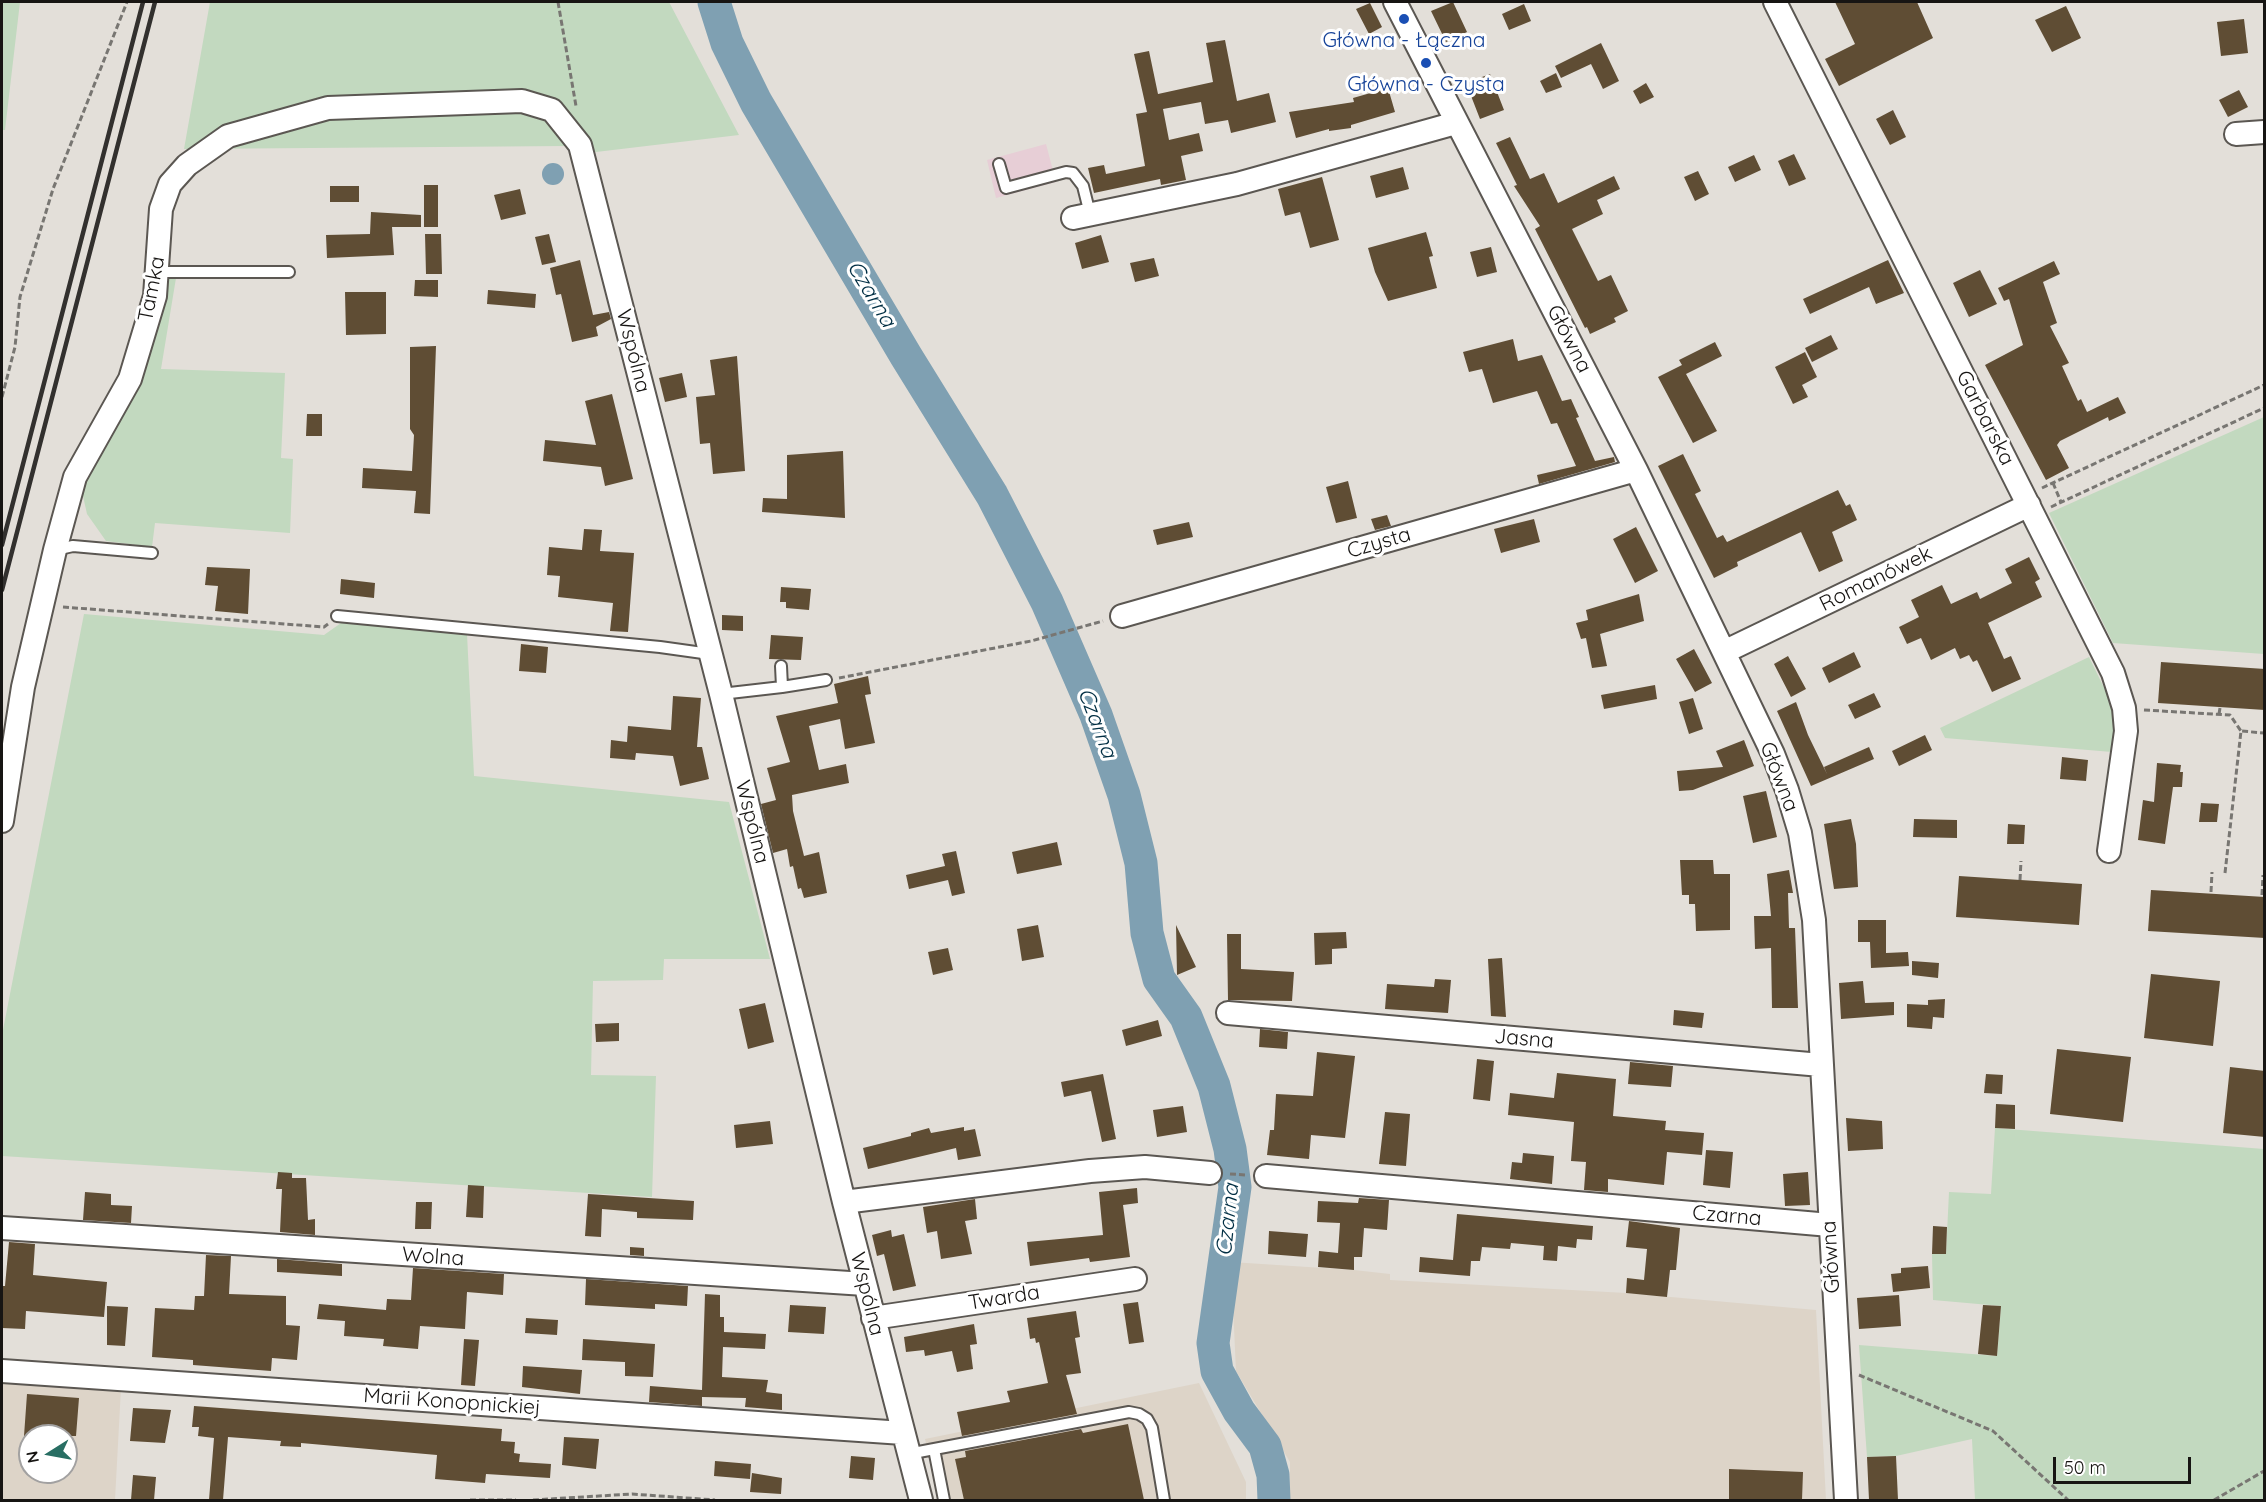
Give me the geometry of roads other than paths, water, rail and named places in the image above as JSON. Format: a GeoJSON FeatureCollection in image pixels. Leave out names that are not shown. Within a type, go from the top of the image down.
{"type":"FeatureCollection","features":[{"type":"Feature","properties":{"kind":"street","name":"Główna"},"geometry":{"type":"LineString","coordinates":[[1395,2],[1636,470],[1773,754],[1800,833],[1814,920],[1837,1370],[1846,1500]]}},
{"type":"Feature","properties":{"kind":"street","name":"Garbarska"},"geometry":{"type":"LineString","coordinates":[[1776,2],[2037,502],[2113,673],[2124,708],[2126,731],[2109,851]]}},
{"type":"Feature","properties":{"kind":"street","name":"Tamka"},"geometry":{"type":"LineString","coordinates":[[2,821],[23,687],[55,550],[75,477],[130,379],[155,296],[161,209],[170,184],[187,165],[228,136],[328,108],[522,101],[552,110],[580,145]]}},
{"type":"Feature","properties":{"kind":"street"},"geometry":{"type":"LineString","coordinates":[[1082,216],[1237,184],[1456,123]]}},
{"type":"Feature","properties":{"kind":"street"},"geometry":{"type":"LineString","coordinates":[[2236,134],[2265,132]]}},
{"type":"Feature","properties":{"kind":"street","name":"Wspólna"},"geometry":{"type":"LineString","coordinates":[[580,145],[711,654],[844,1202],[921,1500]]}},
{"type":"Feature","properties":{"kind":"street","name":"Czysta"},"geometry":{"type":"LineString","coordinates":[[1122,616],[1636,470]]}},
{"type":"Feature","properties":{"kind":"street","name":"Romanówek"},"geometry":{"type":"LineString","coordinates":[[1724,652],[2037,502]]}},
{"type":"Feature","properties":{"kind":"street","name":"Jasna"},"geometry":{"type":"LineString","coordinates":[[1227,1013],[1821,1065]]}},
{"type":"Feature","properties":{"kind":"street"},"geometry":{"type":"LineString","coordinates":[[844,1202],[1134,1167],[1210,1173]]}},
{"type":"Feature","properties":{"kind":"street","name":"Czarna"},"geometry":{"type":"LineString","coordinates":[[1266,1176],[1830,1225]]}},
{"type":"Feature","properties":{"kind":"street","name":"Wolna"},"geometry":{"type":"LineString","coordinates":[[2,1228],[865,1284]]}},
{"type":"Feature","properties":{"kind":"street","name":"Twarda"},"geometry":{"type":"LineString","coordinates":[[873,1318],[1135,1279]]}},
{"type":"Feature","properties":{"kind":"street","name":"Marii Konopnickiej"},"geometry":{"type":"LineString","coordinates":[[2,1371],[903,1432]]}},
{"type":"Feature","properties":{"kind":"lane"},"geometry":{"type":"LineString","coordinates":[[999,164],[1005,188],[1066,172],[1073,173],[1083,186],[1082,216]]}},
{"type":"Feature","properties":{"kind":"lane"},"geometry":{"type":"LineString","coordinates":[[157,272],[289,272]]}},
{"type":"Feature","properties":{"kind":"lane"},"geometry":{"type":"LineString","coordinates":[[55,550],[73,546],[152,553]]}},
{"type":"Feature","properties":{"kind":"lane"},"geometry":{"type":"LineString","coordinates":[[337,616],[660,646],[711,654]]}},
{"type":"Feature","properties":{"kind":"lane"},"geometry":{"type":"LineString","coordinates":[[782,666],[782,687]]}},
{"type":"Feature","properties":{"kind":"lane"},"geometry":{"type":"LineString","coordinates":[[721,694],[826,680]]}},
{"type":"Feature","properties":{"kind":"lane"},"geometry":{"type":"LineString","coordinates":[[908,1454],[1128,1412],[1139,1413],[1147,1419],[1152,1428],[1164,1500]]}},
{"type":"Feature","properties":{"kind":"lane"},"geometry":{"type":"LineString","coordinates":[[934,1449],[944,1500]]}},
{"type":"Feature","properties":{"kind":"water"},"geometry":{"type":"Polygon","coordinates":[[[553,163],[561,166],[564,174],[561,182],[553,185],[545,182],[542,174],[545,166],[553,163]]]}},
{"type":"Feature","properties":{"kind":"waterway","name":"Czarna"},"geometry":{"type":"LineString","coordinates":[[714,2],[727,43],[756,102],[906,356],[992,495],[1047,602],[1096,715],[1124,795],[1141,863],[1147,933],[1159,979],[1186,1017],[1214,1086],[1230,1149],[1235,1187],[1213,1343],[1217,1371],[1239,1411],[1265,1446],[1273,1475],[1274,1500]]}},
{"type":"Feature","properties":{"kind":"railway"},"geometry":{"type":"LineString","coordinates":[[2,545],[143,2]]}},
{"type":"Feature","properties":{"kind":"railway"},"geometry":{"type":"LineString","coordinates":[[2,590],[155,2]]}},
{"type":"Feature","properties":{"kind":"place","name":"Główna - Łączna"},"geometry":{"type":"Point","coordinates":[1404,19]}},
{"type":"Feature","properties":{"kind":"place","name":"Główna - Czysta"},"geometry":{"type":"Point","coordinates":[1426,63]}}]}
